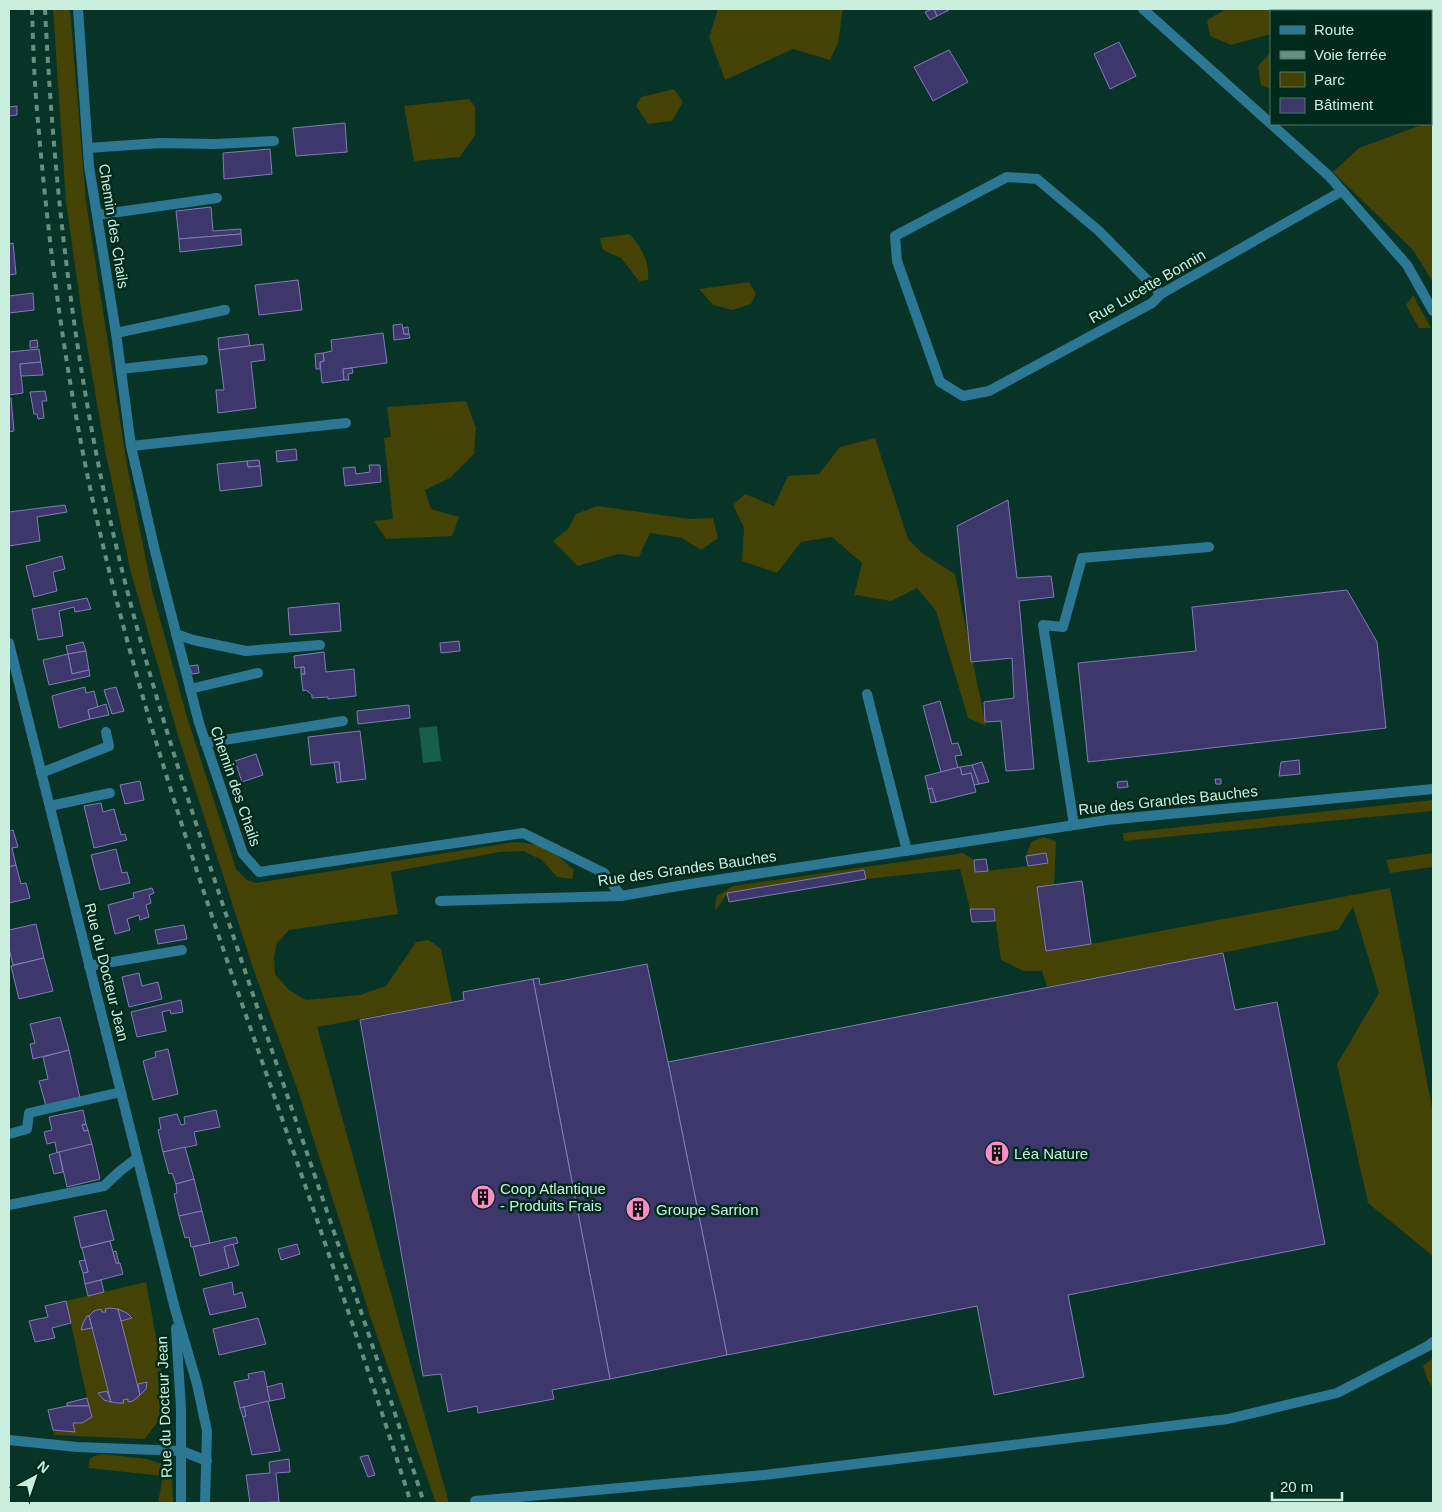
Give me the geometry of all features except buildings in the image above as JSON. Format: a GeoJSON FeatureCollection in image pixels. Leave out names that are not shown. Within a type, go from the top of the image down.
{"type":"FeatureCollection","features":[{"type":"Feature","properties":{"kind":"street","name":"Chemin des Chails"},"geometry":{"type":"LineString","coordinates":[[78,9],[89,166],[116,333],[131,446],[199,723],[243,854],[259,872],[523,833],[604,873],[621,896]]}},
{"type":"Feature","properties":{"kind":"street"},"geometry":{"type":"LineString","coordinates":[[1143,9],[1270,123]]}},
{"type":"Feature","properties":{"kind":"street"},"geometry":{"type":"LineString","coordinates":[[1272,125],[1329,176],[1407,265],[1433,311]]}},
{"type":"Feature","properties":{"kind":"street"},"geometry":{"type":"LineString","coordinates":[[88,148],[160,143],[215,144],[274,141]]}},
{"type":"Feature","properties":{"kind":"street","name":"Rue Lucette Bonnin"},"geometry":{"type":"LineString","coordinates":[[1161,294],[1099,231],[1037,179],[1007,177],[894,236],[896,261],[940,382],[963,396],[989,391],[1152,303],[1161,294],[1342,191]]}},
{"type":"Feature","properties":{"kind":"street"},"geometry":{"type":"LineString","coordinates":[[97,215],[217,198]]}},
{"type":"Feature","properties":{"kind":"street"},"geometry":{"type":"LineString","coordinates":[[116,333],[225,310]]}},
{"type":"Feature","properties":{"kind":"street"},"geometry":{"type":"LineString","coordinates":[[121,369],[204,360]]}},
{"type":"Feature","properties":{"kind":"street"},"geometry":{"type":"LineString","coordinates":[[131,446],[346,423]]}},
{"type":"Feature","properties":{"kind":"street"},"geometry":{"type":"LineString","coordinates":[[1074,825],[1043,625],[1063,627],[1082,558],[1209,547]]}},
{"type":"Feature","properties":{"kind":"street"},"geometry":{"type":"LineString","coordinates":[[176,634],[193,640],[246,651],[320,645]]}},
{"type":"Feature","properties":{"kind":"street","name":"Rue du Docteur Jean"},"geometry":{"type":"LineString","coordinates":[[9,643],[175,1309],[201,1404],[207,1431],[205,1503]]}},
{"type":"Feature","properties":{"kind":"street"},"geometry":{"type":"LineString","coordinates":[[190,689],[258,673]]}},
{"type":"Feature","properties":{"kind":"street"},"geometry":{"type":"LineString","coordinates":[[867,694],[906,851]]}},
{"type":"Feature","properties":{"kind":"street"},"geometry":{"type":"LineString","coordinates":[[206,743],[343,721]]}},
{"type":"Feature","properties":{"kind":"street"},"geometry":{"type":"LineString","coordinates":[[42,773],[109,746],[106,732]]}},
{"type":"Feature","properties":{"kind":"street","name":"Rue des Grandes Bauches"},"geometry":{"type":"LineString","coordinates":[[440,901],[621,896],[1117,819],[1433,789]]}},
{"type":"Feature","properties":{"kind":"street"},"geometry":{"type":"LineString","coordinates":[[50,806],[110,793]]}},
{"type":"Feature","properties":{"kind":"street"},"geometry":{"type":"LineString","coordinates":[[89,966],[182,950]]}},
{"type":"Feature","properties":{"kind":"street"},"geometry":{"type":"LineString","coordinates":[[9,1134],[27,1130],[29,1113],[121,1092]]}},
{"type":"Feature","properties":{"kind":"street"},"geometry":{"type":"LineString","coordinates":[[9,1205],[104,1186],[137,1158]]}},
{"type":"Feature","properties":{"kind":"street","name":"Rue du Docteur Jean"},"geometry":{"type":"LineString","coordinates":[[175,1309],[182,1451],[182,1503]]}},
{"type":"Feature","properties":{"kind":"street"},"geometry":{"type":"LineString","coordinates":[[474,1501],[764,1475],[1228,1419],[1337,1393],[1433,1342]]}},
{"type":"Feature","properties":{"kind":"street"},"geometry":{"type":"LineString","coordinates":[[9,1440],[77,1447],[182,1451],[207,1461]]}},
{"type":"Feature","properties":{"kind":"green space"},"geometry":{"type":"Polygon","coordinates":[[[53,9],[70,9],[86,202],[127,465],[152,590],[187,717],[236,869],[247,880],[256,883],[515,842],[542,845],[574,870],[572,879],[557,877],[542,860],[523,851],[500,852],[391,872],[398,914],[289,930],[277,943],[274,957],[275,974],[289,990],[306,1000],[360,995],[386,986],[416,942],[429,940],[441,949],[452,1002],[317,1027],[449,1503],[436,1503],[371,1319],[298,1091],[253,968],[179,739],[131,573],[105,450],[83,322],[66,202],[53,9]]]}},
{"type":"Feature","properties":{"kind":"green space"},"geometry":{"type":"Polygon","coordinates":[[[718,9],[843,9],[838,43],[830,60],[793,49],[725,80],[709,37],[718,9]]]}},
{"type":"Feature","properties":{"kind":"green space"},"geometry":{"type":"Polygon","coordinates":[[[1226,9],[1313,9],[1270,10],[1270,34],[1231,45],[1210,36],[1207,20],[1226,9]]]}},
{"type":"Feature","properties":{"kind":"green space"},"geometry":{"type":"Polygon","coordinates":[[[1270,53],[1270,89],[1261,85],[1258,66],[1270,53]]]}},
{"type":"Feature","properties":{"kind":"green space"},"geometry":{"type":"Polygon","coordinates":[[[674,89],[683,102],[672,121],[648,124],[636,106],[641,97],[674,89]]]}},
{"type":"Feature","properties":{"kind":"green space"},"geometry":{"type":"Polygon","coordinates":[[[469,99],[475,106],[475,135],[460,157],[414,161],[404,106],[469,99]]]}},
{"type":"Feature","properties":{"kind":"green space"},"geometry":{"type":"Polygon","coordinates":[[[1432,120],[1433,282],[1413,250],[1333,172],[1359,148],[1421,125],[1432,125],[1432,120]]]}},
{"type":"Feature","properties":{"kind":"green space"},"geometry":{"type":"Polygon","coordinates":[[[630,234],[644,255],[648,267],[648,280],[639,281],[621,258],[603,250],[600,238],[630,234]]]}},
{"type":"Feature","properties":{"kind":"green space"},"geometry":{"type":"Polygon","coordinates":[[[749,282],[756,294],[751,304],[733,310],[713,305],[699,289],[749,282]]]}},
{"type":"Feature","properties":{"kind":"green space"},"geometry":{"type":"Polygon","coordinates":[[[1413,295],[1431,328],[1419,328],[1406,305],[1413,295]]]}},
{"type":"Feature","properties":{"kind":"green space"},"geometry":{"type":"Polygon","coordinates":[[[466,401],[476,428],[474,454],[450,478],[425,490],[431,509],[459,517],[452,536],[386,539],[374,521],[393,519],[384,438],[391,437],[387,407],[466,401]]]}},
{"type":"Feature","properties":{"kind":"green space"},"geometry":{"type":"Polygon","coordinates":[[[875,438],[908,539],[922,553],[955,574],[986,726],[968,718],[936,611],[917,588],[891,601],[854,596],[862,563],[832,537],[801,542],[777,573],[742,561],[744,528],[733,505],[745,494],[774,506],[788,476],[819,474],[840,447],[875,438]]]}},
{"type":"Feature","properties":{"kind":"green space"},"geometry":{"type":"Polygon","coordinates":[[[597,506],[690,519],[713,518],[718,538],[701,550],[682,538],[650,533],[639,557],[618,554],[578,566],[553,541],[568,529],[576,514],[597,506]]]}},
{"type":"Feature","properties":{"kind":"green space"},"geometry":{"type":"Polygon","coordinates":[[[1433,800],[1433,811],[1124,841],[1123,833],[1433,800]]]}},
{"type":"Feature","properties":{"kind":"green space"},"geometry":{"type":"Polygon","coordinates":[[[1043,837],[1056,841],[1054,885],[1037,888],[1046,951],[1390,888],[1433,1113],[1433,1256],[1368,1203],[1337,1064],[1379,993],[1353,907],[1338,930],[1047,987],[1042,971],[1024,971],[1001,960],[994,909],[970,909],[960,869],[866,879],[864,870],[728,893],[715,911],[716,897],[733,886],[963,853],[974,860],[975,872],[1028,866],[1026,856],[1031,842],[1043,837]]]}},
{"type":"Feature","properties":{"kind":"green space"},"geometry":{"type":"Polygon","coordinates":[[[1433,853],[1433,867],[1390,873],[1386,860],[1433,853]]]}},
{"type":"Feature","properties":{"kind":"green space"},"geometry":{"type":"Polygon","coordinates":[[[146,1282],[160,1359],[164,1406],[159,1420],[145,1439],[54,1435],[53,1430],[87,1398],[66,1301],[146,1282]]]}},
{"type":"Feature","properties":{"kind":"green space"},"geometry":{"type":"Polygon","coordinates":[[[1433,1358],[1433,1387],[1428,1381],[1423,1366],[1433,1358]]]}},
{"type":"Feature","properties":{"kind":"green space"},"geometry":{"type":"Polygon","coordinates":[[[103,1454],[147,1459],[162,1464],[168,1469],[172,1478],[173,1503],[158,1503],[163,1476],[88,1468],[90,1458],[103,1454]]]}},
{"type":"Feature","properties":{"kind":"shaded area"},"geometry":{"type":"Polygon","coordinates":[[[437,726],[441,761],[423,763],[419,728],[437,726]]]}},
{"type":"Feature","properties":{"kind":"railway"},"geometry":{"type":"LineString","coordinates":[[32,9],[34,72],[42,169],[64,346],[85,462],[111,578],[165,772],[228,963],[343,1296],[411,1503]]}},
{"type":"Feature","properties":{"kind":"railway"},"geometry":{"type":"LineString","coordinates":[[45,9],[58,189],[72,309],[91,428],[116,546],[147,663],[200,836],[424,1503]]}},
{"type":"Feature","properties":{"kind":"place","name":"Léa Nature"},"geometry":{"type":"Point","coordinates":[997,1153]}},
{"type":"Feature","properties":{"kind":"place","name":"Coop Atlantique - Produits Frais"},"geometry":{"type":"Point","coordinates":[483,1197]}},
{"type":"Feature","properties":{"kind":"place","name":"Groupe Sarrion"},"geometry":{"type":"Point","coordinates":[638,1209]}}]}
